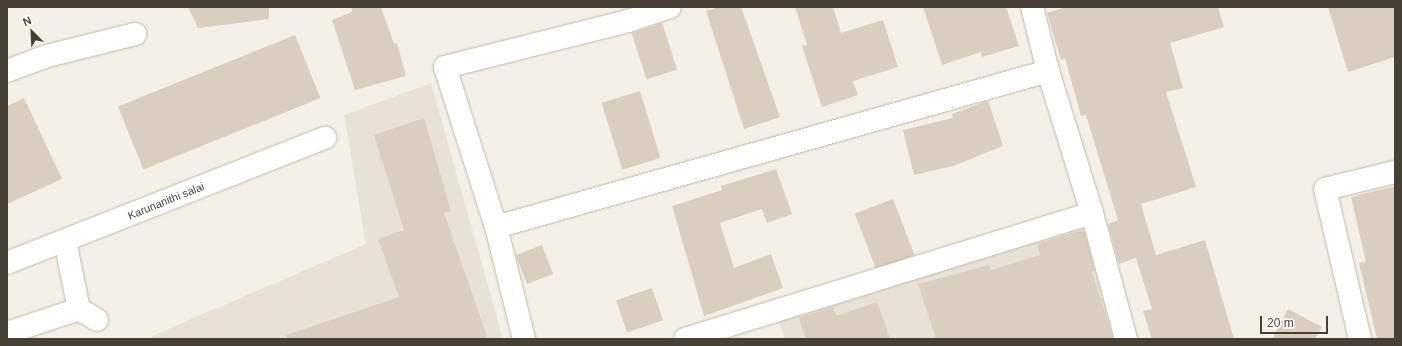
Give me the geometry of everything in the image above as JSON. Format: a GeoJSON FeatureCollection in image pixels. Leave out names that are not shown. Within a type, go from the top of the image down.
{"type":"FeatureCollection","features":[{"type":"Feature","properties":{"kind":"street"},"geometry":{"type":"LineString","coordinates":[[524,339],[496,227],[445,67],[628,21],[670,7]]}},
{"type":"Feature","properties":{"kind":"street"},"geometry":{"type":"LineString","coordinates":[[1032,7],[1048,71],[1092,213],[1126,339]]}},
{"type":"Feature","properties":{"kind":"street"},"geometry":{"type":"LineString","coordinates":[[7,71],[47,56],[135,34]]}},
{"type":"Feature","properties":{"kind":"street"},"geometry":{"type":"LineString","coordinates":[[496,227],[1048,71]]}},
{"type":"Feature","properties":{"kind":"street","name":"Karunanithi salai"},"geometry":{"type":"LineString","coordinates":[[7,263],[325,138]]}},
{"type":"Feature","properties":{"kind":"street"},"geometry":{"type":"LineString","coordinates":[[1360,339],[1325,189],[1395,172]]}},
{"type":"Feature","properties":{"kind":"street"},"geometry":{"type":"LineString","coordinates":[[685,339],[1092,213]]}},
{"type":"Feature","properties":{"kind":"street"},"geometry":{"type":"LineString","coordinates":[[7,333],[88,315],[65,241]]}},
{"type":"Feature","properties":{"kind":"shaded area"},"geometry":{"type":"Polygon","coordinates":[[[431,83],[503,339],[153,339],[152,336],[366,244],[344,115],[431,83]]]}},
{"type":"Feature","properties":{"kind":"shaded area"},"geometry":{"type":"Polygon","coordinates":[[[1088,223],[1119,339],[785,339],[778,319],[1088,223]]]}},
{"type":"Feature","properties":{"kind":"building"},"geometry":{"type":"Polygon","coordinates":[[[188,7],[269,7],[269,19],[198,28],[188,7]]]}},
{"type":"Feature","properties":{"kind":"building"},"geometry":{"type":"Polygon","coordinates":[[[351,7],[381,7],[394,44],[397,43],[406,76],[355,90],[332,20],[352,12],[351,7]]]}},
{"type":"Feature","properties":{"kind":"building"},"geometry":{"type":"Polygon","coordinates":[[[719,7],[741,7],[780,117],[744,129],[706,11],[719,7]]]}},
{"type":"Feature","properties":{"kind":"building"},"geometry":{"type":"Polygon","coordinates":[[[795,7],[833,7],[841,33],[883,20],[898,67],[853,81],[858,95],[822,107],[802,46],[807,45],[795,7]]]}},
{"type":"Feature","properties":{"kind":"building"},"geometry":{"type":"Polygon","coordinates":[[[923,7],[1006,7],[1019,46],[982,57],[981,52],[942,65],[923,7]]]}},
{"type":"Feature","properties":{"kind":"building"},"geometry":{"type":"Polygon","coordinates":[[[1066,7],[1218,7],[1224,27],[1170,43],[1183,88],[1166,92],[1196,187],[1141,204],[1156,255],[1205,240],[1234,339],[1152,339],[1143,311],[1152,309],[1136,258],[1119,264],[1108,224],[1118,220],[1086,115],[1081,116],[1065,58],[1061,60],[1047,13],[1066,7]]]}},
{"type":"Feature","properties":{"kind":"building"},"geometry":{"type":"Polygon","coordinates":[[[1328,7],[1395,7],[1395,57],[1348,72],[1328,7]]]}},
{"type":"Feature","properties":{"kind":"building"},"geometry":{"type":"Polygon","coordinates":[[[662,23],[677,70],[647,79],[632,33],[662,23]]]}},
{"type":"Feature","properties":{"kind":"building"},"geometry":{"type":"Polygon","coordinates":[[[295,35],[320,98],[143,170],[118,107],[295,35]]]}},
{"type":"Feature","properties":{"kind":"building"},"geometry":{"type":"Polygon","coordinates":[[[640,91],[660,158],[622,170],[602,103],[640,91]]]}},
{"type":"Feature","properties":{"kind":"building"},"geometry":{"type":"Polygon","coordinates":[[[24,98],[62,179],[7,204],[7,106],[24,98]]]}},
{"type":"Feature","properties":{"kind":"building"},"geometry":{"type":"Polygon","coordinates":[[[988,101],[1003,146],[953,166],[914,175],[903,130],[953,118],[952,114],[988,101]]]}},
{"type":"Feature","properties":{"kind":"building"},"geometry":{"type":"Polygon","coordinates":[[[424,118],[451,211],[444,213],[488,339],[287,339],[286,335],[399,297],[378,239],[404,230],[374,135],[424,118]]]}},
{"type":"Feature","properties":{"kind":"building"},"geometry":{"type":"Polygon","coordinates":[[[776,169],[792,214],[767,223],[762,209],[720,223],[734,268],[771,254],[783,288],[704,316],[672,206],[722,190],[721,186],[776,169]]]}},
{"type":"Feature","properties":{"kind":"building"},"geometry":{"type":"Polygon","coordinates":[[[1395,186],[1395,339],[1377,339],[1359,263],[1366,262],[1351,197],[1395,186]]]}},
{"type":"Feature","properties":{"kind":"building"},"geometry":{"type":"Polygon","coordinates":[[[893,199],[915,255],[876,270],[855,214],[893,199]]]}},
{"type":"Feature","properties":{"kind":"building"},"geometry":{"type":"Polygon","coordinates":[[[1079,231],[1084,231],[1095,271],[1092,272],[1113,339],[936,339],[918,284],[989,265],[991,270],[1040,255],[1037,244],[1079,231]]]}},
{"type":"Feature","properties":{"kind":"building"},"geometry":{"type":"Polygon","coordinates":[[[542,245],[553,274],[527,284],[516,255],[542,245]]]}},
{"type":"Feature","properties":{"kind":"building"},"geometry":{"type":"Polygon","coordinates":[[[652,288],[663,320],[627,333],[616,300],[652,288]]]}},
{"type":"Feature","properties":{"kind":"building"},"geometry":{"type":"Polygon","coordinates":[[[877,302],[890,339],[806,339],[799,318],[833,307],[836,316],[877,302]]]}},
{"type":"Feature","properties":{"kind":"building"},"geometry":{"type":"Polygon","coordinates":[[[1288,309],[1322,327],[1315,339],[1272,339],[1288,309]]]}}]}
